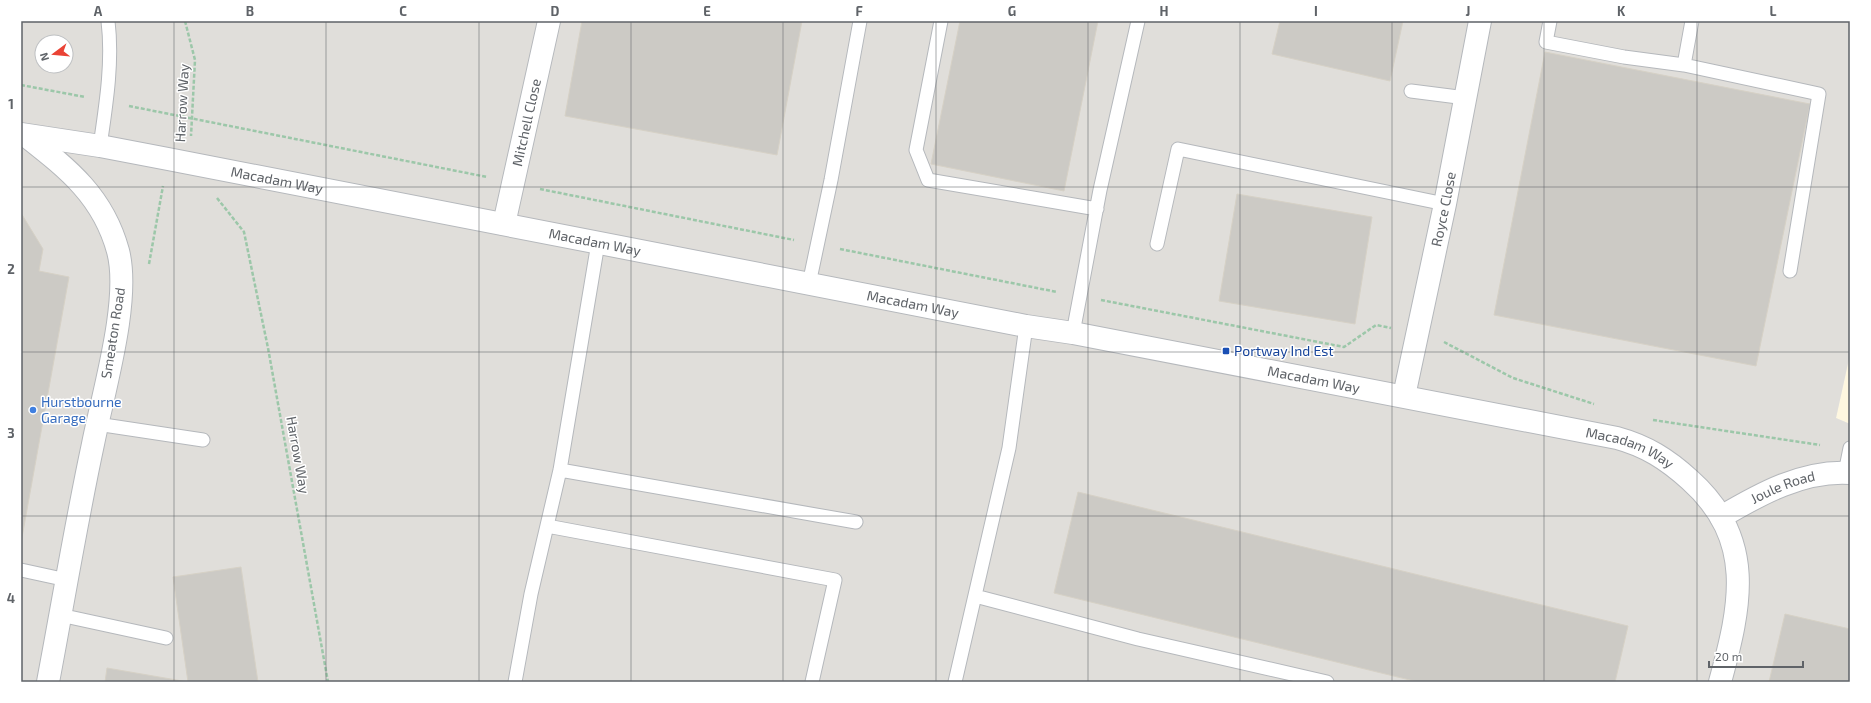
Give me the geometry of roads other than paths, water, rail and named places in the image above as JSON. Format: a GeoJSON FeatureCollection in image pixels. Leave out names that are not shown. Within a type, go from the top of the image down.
{"type":"FeatureCollection","features":[{"type":"Feature","properties":{"kind":"street","name":"Mitchell Close"},"geometry":{"type":"LineString","coordinates":[[504,224],[548,21]]}},
{"type":"Feature","properties":{"kind":"street","name":"Royce Close"},"geometry":{"type":"LineString","coordinates":[[1404,396],[1445,204],[1480,21]]}},
{"type":"Feature","properties":{"kind":"street","name":"Macadam Way"},"geometry":{"type":"LineString","coordinates":[[23,135],[100,146],[189,163],[504,224],[598,244],[1026,326],[1073,333],[1404,396],[1617,438],[1637,444],[1655,452],[1673,464],[1708,497],[1721,517],[1731,537],[1738,570],[1738,603],[1735,624],[1720,682]]}},
{"type":"Feature","properties":{"kind":"street","name":"Smeaton Road"},"geometry":{"type":"LineString","coordinates":[[23,135],[62,164],[79,180],[93,197],[103,212],[112,232],[118,252],[121,275],[120,300],[115,339],[97,424],[48,682]]}},
{"type":"Feature","properties":{"kind":"street","name":"Joule Road"},"geometry":{"type":"LineString","coordinates":[[1721,517],[1758,495],[1786,484],[1817,475],[1847,473]]}},
{"type":"Feature","properties":{"kind":"lane"},"geometry":{"type":"LineString","coordinates":[[100,146],[107,102],[110,36],[108,21]]}},
{"type":"Feature","properties":{"kind":"lane"},"geometry":{"type":"LineString","coordinates":[[809,284],[831,180],[860,21]]}},
{"type":"Feature","properties":{"kind":"lane"},"geometry":{"type":"LineString","coordinates":[[941,21],[916,150],[928,180],[1097,209]]}},
{"type":"Feature","properties":{"kind":"lane"},"geometry":{"type":"LineString","coordinates":[[1073,333],[1097,209],[1138,21]]}},
{"type":"Feature","properties":{"kind":"lane"},"geometry":{"type":"LineString","coordinates":[[1550,21],[1546,42],[1624,57],[1684,65],[1819,94],[1790,271]]}},
{"type":"Feature","properties":{"kind":"lane"},"geometry":{"type":"LineString","coordinates":[[1684,65],[1692,21]]}},
{"type":"Feature","properties":{"kind":"lane"},"geometry":{"type":"LineString","coordinates":[[1410,91],[1466,98]]}},
{"type":"Feature","properties":{"kind":"lane"},"geometry":{"type":"LineString","coordinates":[[1157,244],[1178,149],[1445,204]]}},
{"type":"Feature","properties":{"kind":"lane"},"geometry":{"type":"LineString","coordinates":[[515,682],[531,594],[560,470],[598,244]]}},
{"type":"Feature","properties":{"kind":"lane"},"geometry":{"type":"LineString","coordinates":[[955,682],[1009,448],[1026,326]]}},
{"type":"Feature","properties":{"kind":"lane"},"geometry":{"type":"LineString","coordinates":[[97,424],[203,440]]}},
{"type":"Feature","properties":{"kind":"lane"},"geometry":{"type":"LineString","coordinates":[[1847,473],[1850,450]]}},
{"type":"Feature","properties":{"kind":"lane"},"geometry":{"type":"LineString","coordinates":[[560,470],[856,522]]}},
{"type":"Feature","properties":{"kind":"lane"},"geometry":{"type":"LineString","coordinates":[[547,526],[835,580],[812,682]]}},
{"type":"Feature","properties":{"kind":"lane"},"geometry":{"type":"LineString","coordinates":[[21,570],[67,580]]}},
{"type":"Feature","properties":{"kind":"lane"},"geometry":{"type":"LineString","coordinates":[[975,596],[1138,639],[1327,682]]}},
{"type":"Feature","properties":{"kind":"lane"},"geometry":{"type":"LineString","coordinates":[[60,615],[166,638]]}},
{"type":"Feature","properties":{"kind":"place","name":"Portway Ind Est"},"geometry":{"type":"Point","coordinates":[1226,351]}},
{"type":"Feature","properties":{"kind":"place","name":"Hurstbourne Garage"},"geometry":{"type":"Point","coordinates":[33,410]}}]}
